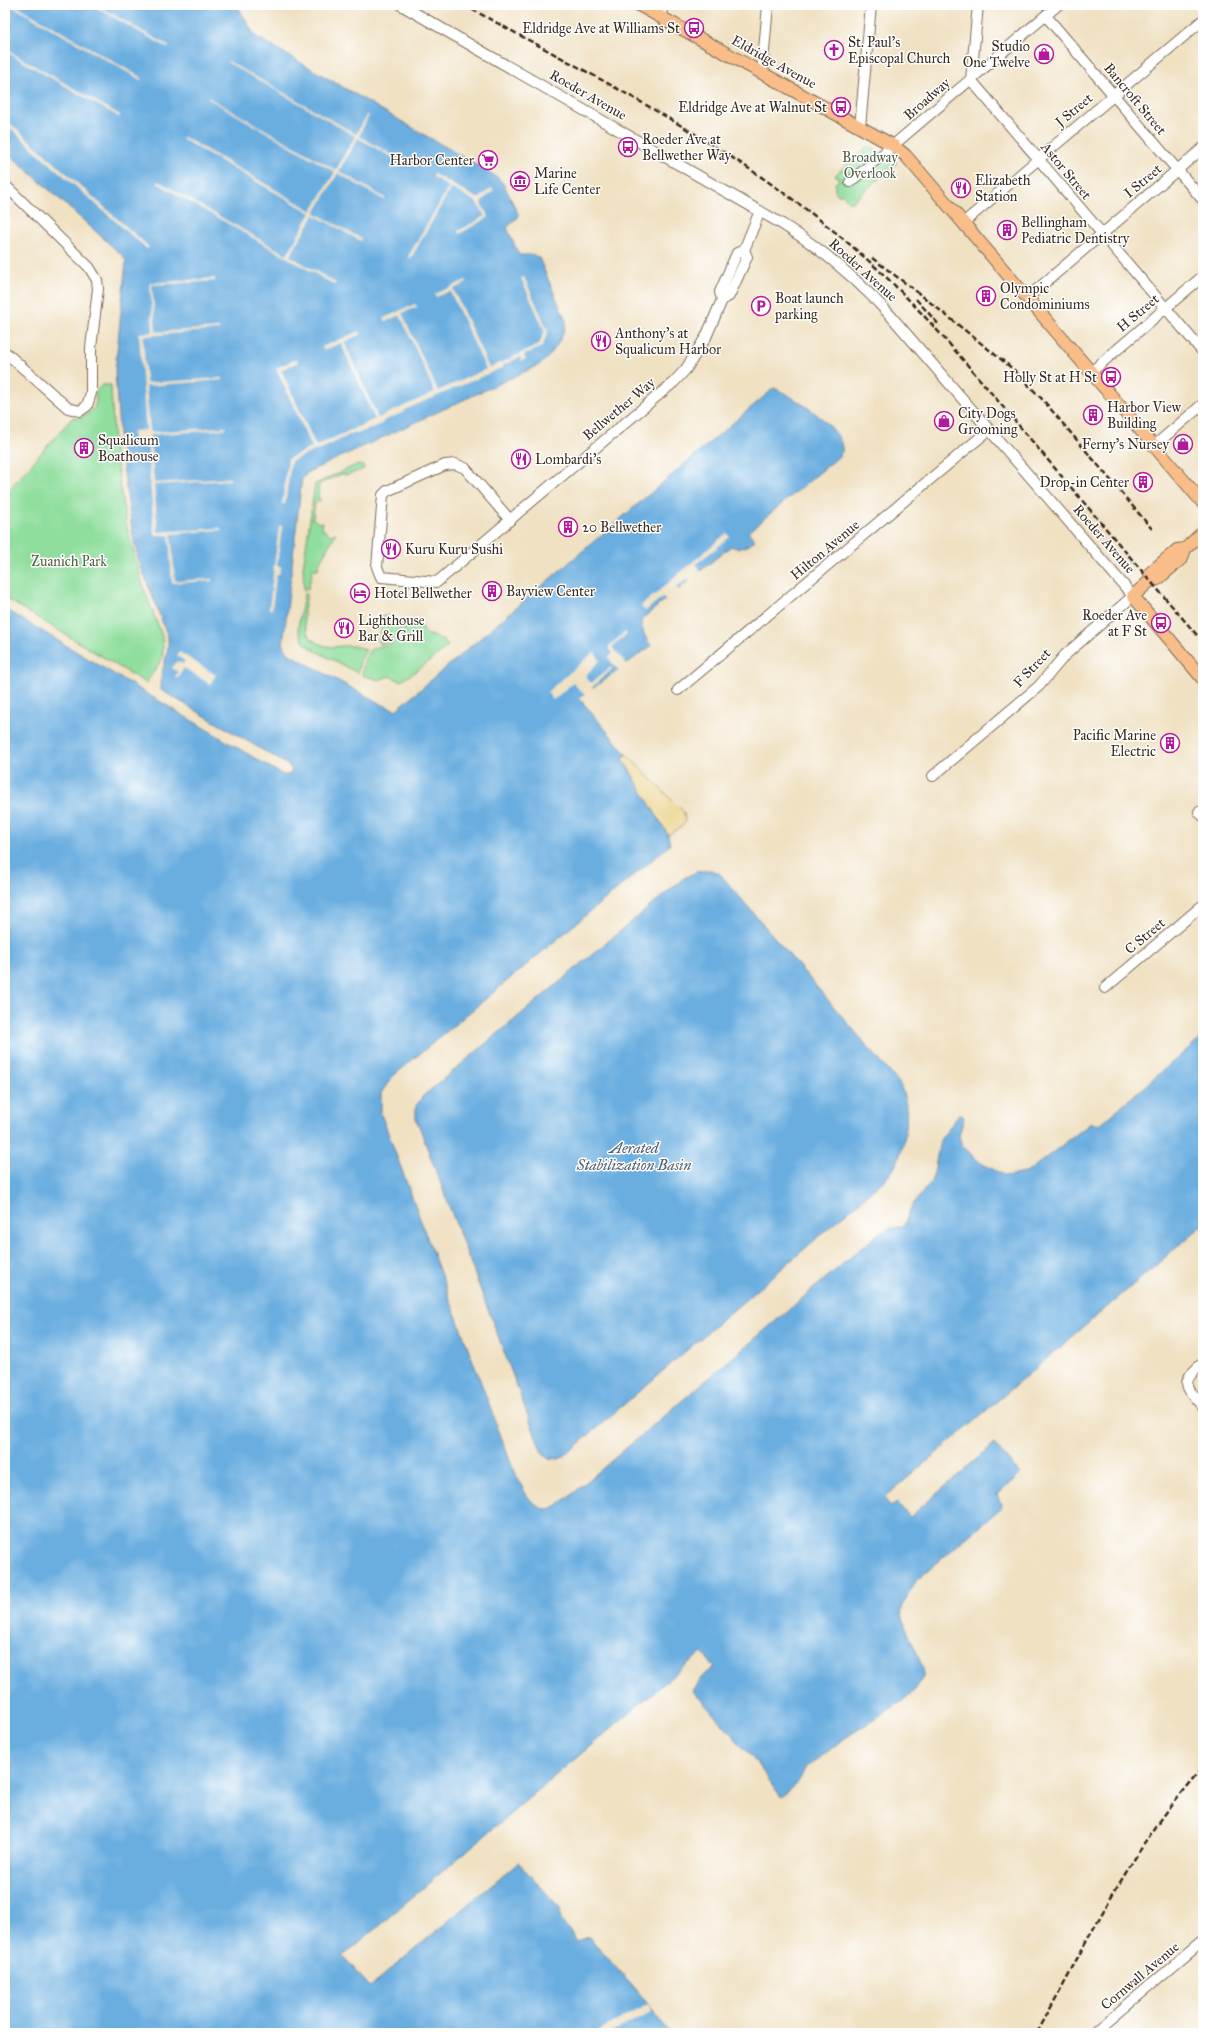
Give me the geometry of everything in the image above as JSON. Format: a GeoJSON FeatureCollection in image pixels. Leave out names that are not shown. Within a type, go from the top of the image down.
{"type":"FeatureCollection","features":[{"type":"Feature","properties":{"kind":"main road","name":"Eldridge Avenue"},"geometry":{"type":"LineString","coordinates":[[639,5],[662,11],[762,73],[894,146],[909,160],[1203,503]]}},
{"type":"Feature","properties":{"kind":"main road","name":"F Street"},"geometry":{"type":"LineString","coordinates":[[1133,596],[1151,580],[1150,573],[1177,550],[1185,549],[1203,532]]}},
{"type":"Feature","properties":{"kind":"main road","name":"Roeder Avenue"},"geometry":{"type":"LineString","coordinates":[[1133,596],[1203,679]]}},
{"type":"Feature","properties":{"kind":"street","name":"Roeder Avenue"},"geometry":{"type":"LineString","coordinates":[[401,5],[760,211],[813,245],[871,294],[1133,596]]}},
{"type":"Feature","properties":{"kind":"street"},"geometry":{"type":"LineString","coordinates":[[762,73],[768,5]]}},
{"type":"Feature","properties":{"kind":"street"},"geometry":{"type":"LineString","coordinates":[[860,127],[871,5]]}},
{"type":"Feature","properties":{"kind":"street"},"geometry":{"type":"LineString","coordinates":[[971,80],[978,5]]}},
{"type":"Feature","properties":{"kind":"street","name":"Broadway"},"geometry":{"type":"LineString","coordinates":[[850,182],[881,153],[894,146],[1058,5]]}},
{"type":"Feature","properties":{"kind":"street","name":"Bancroft Street"},"geometry":{"type":"LineString","coordinates":[[1046,16],[1203,200]]}},
{"type":"Feature","properties":{"kind":"street","name":"J Street"},"geometry":{"type":"LineString","coordinates":[[963,223],[1203,20]]}},
{"type":"Feature","properties":{"kind":"street","name":"Astor Street"},"geometry":{"type":"LineString","coordinates":[[971,80],[1203,352]]}},
{"type":"Feature","properties":{"kind":"street","name":"I Street"},"geometry":{"type":"LineString","coordinates":[[1027,298],[1203,148]]}},
{"type":"Feature","properties":{"kind":"street"},"geometry":{"type":"LineString","coordinates":[[5,185],[79,256],[95,275],[98,290],[91,348],[91,386],[90,397],[85,408],[80,411],[68,408],[5,352]]}},
{"type":"Feature","properties":{"kind":"street","name":"Bellwether Way"},"geometry":{"type":"LineString","coordinates":[[510,520],[465,468],[456,464],[444,465],[387,491],[383,495],[377,567],[382,577],[437,582],[674,382],[686,369],[699,349],[722,300],[720,292],[737,253],[744,250],[760,211]]}},
{"type":"Feature","properties":{"kind":"street","name":"H Street"},"geometry":{"type":"LineString","coordinates":[[1091,372],[1203,276]]}},
{"type":"Feature","properties":{"kind":"street"},"geometry":{"type":"LineString","coordinates":[[1154,446],[1203,404]]}},
{"type":"Feature","properties":{"kind":"street","name":"Hilton Avenue"},"geometry":{"type":"LineString","coordinates":[[678,690],[989,430]]}},
{"type":"Feature","properties":{"kind":"street","name":"F Street"},"geometry":{"type":"LineString","coordinates":[[933,776],[1039,686],[1065,654],[1133,596]]}},
{"type":"Feature","properties":{"kind":"street","name":"C Street"},"geometry":{"type":"LineString","coordinates":[[1105,988],[1203,905]]}},
{"type":"Feature","properties":{"kind":"street"},"geometry":{"type":"LineString","coordinates":[[1203,1363],[1190,1374],[1187,1384],[1188,1389],[1203,1407]]}},
{"type":"Feature","properties":{"kind":"street","name":"Cornwall Avenue"},"geometry":{"type":"LineString","coordinates":[[1094,2033],[1203,1941]]}},
{"type":"Feature","properties":{"kind":"green space","name":"Broadway Overlook"},"geometry":{"type":"Polygon","coordinates":[[[868,146],[897,163],[852,202],[848,201],[843,195],[838,195],[835,191],[835,184],[839,179],[835,175],[868,146]]]}},
{"type":"Feature","properties":{"kind":"green space","name":"Zuanich Park"},"geometry":{"type":"Polygon","coordinates":[[[102,385],[111,385],[114,447],[126,524],[144,589],[162,636],[162,659],[146,683],[5,598],[5,494],[72,418],[83,416],[94,408],[96,403],[95,392],[102,385]]]}},
{"type":"Feature","properties":{"kind":"green space"},"geometry":{"type":"Polygon","coordinates":[[[356,465],[363,466],[364,469],[347,475],[342,474],[319,484],[318,497],[321,500],[315,502],[313,519],[319,523],[323,522],[322,529],[331,535],[336,533],[319,563],[318,569],[313,569],[308,589],[304,590],[303,568],[315,484],[356,465]]]}},
{"type":"Feature","properties":{"kind":"green space"},"geometry":{"type":"Polygon","coordinates":[[[304,594],[307,594],[304,613],[306,630],[313,640],[329,647],[353,646],[366,650],[360,661],[358,673],[312,649],[304,642],[298,629],[304,594]]]}},
{"type":"Feature","properties":{"kind":"green space"},"geometry":{"type":"Polygon","coordinates":[[[380,616],[390,616],[388,622],[400,623],[401,620],[403,621],[401,630],[396,637],[380,644],[378,643],[381,631],[380,616]]]}},
{"type":"Feature","properties":{"kind":"green space"},"geometry":{"type":"Polygon","coordinates":[[[405,625],[422,626],[426,634],[444,640],[448,646],[418,670],[401,681],[389,676],[379,680],[362,675],[364,661],[369,651],[379,646],[395,642],[403,633],[405,625]]]}},
{"type":"Feature","properties":{"kind":"sand"},"geometry":{"type":"Polygon","coordinates":[[[626,754],[684,812],[685,822],[681,827],[668,835],[623,759],[626,754]]]}},
{"type":"Feature","properties":{"kind":"water"},"geometry":{"type":"Polygon","coordinates":[[[5,5],[237,5],[255,36],[497,177],[503,183],[519,216],[507,228],[519,255],[534,255],[539,258],[566,321],[560,339],[552,352],[539,365],[308,472],[302,479],[283,645],[289,654],[381,704],[396,710],[774,388],[804,405],[827,423],[836,433],[841,443],[842,452],[837,458],[748,532],[755,540],[741,548],[731,546],[643,618],[642,622],[645,636],[651,646],[579,698],[626,754],[623,759],[668,835],[670,845],[392,1077],[381,1093],[381,1114],[515,1474],[524,1491],[536,1505],[548,1509],[556,1506],[570,1496],[879,1233],[892,1228],[904,1226],[911,1207],[931,1182],[940,1140],[960,1113],[964,1117],[959,1136],[962,1145],[979,1162],[1006,1176],[1026,1173],[1091,1123],[1099,1125],[1203,1036],[1203,1225],[884,1498],[891,1507],[897,1503],[910,1517],[994,1444],[1020,1474],[997,1495],[1002,1507],[916,1581],[908,1594],[901,1610],[905,1626],[923,1667],[923,1677],[915,1690],[901,1702],[842,1740],[807,1768],[796,1785],[781,1797],[757,1763],[693,1691],[701,1678],[715,1667],[702,1653],[682,1668],[343,1956],[370,1987],[518,1862],[560,1908],[561,1920],[577,1941],[589,1937],[648,2004],[670,2033],[5,2033],[5,609],[283,775],[289,775],[292,770],[288,765],[161,690],[168,637],[139,561],[133,537],[120,445],[115,372],[126,261],[123,256],[5,150],[5,5]]]}},
{"type":"Feature","properties":{"kind":"water","name":"Aerated Stabilization Basin"},"geometry":{"type":"Polygon","coordinates":[[[711,870],[720,874],[899,1083],[906,1103],[907,1115],[902,1150],[893,1170],[881,1183],[563,1457],[559,1459],[547,1458],[542,1453],[416,1118],[416,1106],[423,1096],[684,878],[696,872],[711,870]]]}},
{"type":"Feature","properties":{"kind":"pier"},"geometry":{"type":"Polygon","coordinates":[[[10,5],[15,5],[142,78],[141,80],[10,5]]]}},
{"type":"Feature","properties":{"kind":"pier"},"geometry":{"type":"Polygon","coordinates":[[[92,5],[96,5],[169,46],[168,48],[92,5]]]}},
{"type":"Feature","properties":{"kind":"pier"},"geometry":{"type":"Polygon","coordinates":[[[5,49],[120,115],[119,117],[15,57],[5,51],[5,49]]]}},
{"type":"Feature","properties":{"kind":"pier"},"geometry":{"type":"Polygon","coordinates":[[[228,61],[356,134],[368,114],[369,115],[359,136],[405,162],[404,164],[358,138],[339,171],[385,198],[384,200],[338,173],[315,213],[362,239],[361,241],[314,215],[290,256],[336,283],[335,285],[157,183],[158,181],[287,255],[311,213],[182,139],[184,137],[312,211],[335,172],[207,98],[208,97],[336,170],[355,136],[227,62],[228,61]]]}},
{"type":"Feature","properties":{"kind":"pier"},"geometry":{"type":"Polygon","coordinates":[[[5,119],[149,247],[147,249],[47,161],[5,123],[5,119]]]}},
{"type":"Feature","properties":{"kind":"pier"},"geometry":{"type":"Polygon","coordinates":[[[434,174],[476,198],[480,198],[491,188],[494,190],[482,201],[481,204],[489,217],[459,234],[458,231],[485,216],[476,202],[451,188],[411,258],[408,257],[449,187],[433,177],[434,174]]]}},
{"type":"Feature","properties":{"kind":"pier"},"geometry":{"type":"Polygon","coordinates":[[[524,277],[548,331],[542,347],[524,355],[526,359],[521,361],[520,357],[503,365],[504,367],[404,410],[404,412],[383,421],[382,424],[356,434],[355,432],[317,451],[316,450],[291,461],[285,504],[282,504],[288,459],[312,447],[276,368],[297,359],[298,362],[281,370],[316,446],[375,419],[341,343],[324,350],[322,347],[360,331],[361,334],[344,342],[378,418],[435,392],[400,315],[386,321],[384,318],[415,304],[417,307],[402,313],[438,391],[486,369],[450,291],[436,297],[435,294],[466,280],[467,283],[453,289],[489,368],[539,345],[545,331],[521,278],[524,277]]]}},
{"type":"Feature","properties":{"kind":"pier"},"geometry":{"type":"Polygon","coordinates":[[[215,278],[215,281],[152,285],[156,332],[219,328],[219,330],[143,336],[146,383],[222,378],[222,380],[146,386],[150,432],[226,427],[226,429],[150,435],[154,483],[230,478],[230,480],[154,485],[158,532],[221,528],[221,530],[171,534],[175,581],[212,579],[212,581],[172,583],[169,535],[154,534],[147,439],[134,440],[133,431],[146,430],[139,333],[153,332],[150,283],[215,278]]]}},
{"type":"Feature","properties":{"kind":"pier"},"geometry":{"type":"Polygon","coordinates":[[[279,526],[282,526],[277,566],[281,567],[280,572],[276,576],[272,609],[269,609],[279,526]]]}},
{"type":"Feature","properties":{"kind":"pier"},"geometry":{"type":"Polygon","coordinates":[[[727,533],[730,537],[696,564],[701,572],[691,581],[689,578],[676,587],[679,591],[666,601],[663,597],[645,611],[641,606],[727,533]]]}},
{"type":"Feature","properties":{"kind":"pier"},"geometry":{"type":"Polygon","coordinates":[[[625,632],[627,634],[612,647],[628,666],[620,672],[608,658],[613,653],[608,647],[625,632]]]}},
{"type":"Feature","properties":{"kind":"pier"},"geometry":{"type":"Polygon","coordinates":[[[179,652],[216,675],[210,684],[184,668],[177,678],[175,676],[178,672],[172,668],[177,661],[183,664],[185,661],[177,656],[179,652]]]}},
{"type":"Feature","properties":{"kind":"pier"},"geometry":{"type":"Polygon","coordinates":[[[594,652],[600,660],[586,675],[586,678],[591,683],[611,667],[612,669],[592,687],[594,690],[586,696],[573,683],[553,700],[547,692],[594,652]]]}},
{"type":"Feature","properties":{"kind":"pier"},"geometry":{"type":"Polygon","coordinates":[[[648,2004],[652,2011],[611,2033],[595,2033],[648,2004]]]}},
{"type":"Feature","properties":{"kind":"railway"},"geometry":{"type":"LineString","coordinates":[[464,5],[619,90],[720,150],[817,217],[862,255],[882,273],[939,332],[1203,642]]}},
{"type":"Feature","properties":{"kind":"railway"},"geometry":{"type":"LineString","coordinates":[[872,258],[921,295],[1013,369],[1043,400],[1152,529]]}},
{"type":"Feature","properties":{"kind":"railway"},"geometry":{"type":"LineString","coordinates":[[916,299],[940,326]]}},
{"type":"Feature","properties":{"kind":"railway"},"geometry":{"type":"LineString","coordinates":[[1037,2033],[1093,1929],[1133,1861],[1178,1797],[1203,1767]]}},
{"type":"Feature","properties":{"kind":"railway"},"geometry":{"type":"LineString","coordinates":[[1198,2033],[1203,2028]]}},
{"type":"Feature","properties":{"kind":"place","name":"Eldridge Ave at Williams St"},"geometry":{"type":"Point","coordinates":[694,28]}},
{"type":"Feature","properties":{"kind":"place","name":"St. Paul's Episcopal Church"},"geometry":{"type":"Point","coordinates":[834,50]}},
{"type":"Feature","properties":{"kind":"place","name":"Studio One Twelve"},"geometry":{"type":"Point","coordinates":[1044,54]}},
{"type":"Feature","properties":{"kind":"place","name":"Eldridge Ave at Walnut St"},"geometry":{"type":"Point","coordinates":[841,107]}},
{"type":"Feature","properties":{"kind":"place","name":"Roeder Ave at Bellwether Way"},"geometry":{"type":"Point","coordinates":[628,147]}},
{"type":"Feature","properties":{"kind":"place","name":"Harbor Center"},"geometry":{"type":"Point","coordinates":[488,160]}},
{"type":"Feature","properties":{"kind":"place","name":"Marine Life Center"},"geometry":{"type":"Point","coordinates":[520,181]}},
{"type":"Feature","properties":{"kind":"place","name":"Elizabeth Station"},"geometry":{"type":"Point","coordinates":[961,188]}},
{"type":"Feature","properties":{"kind":"place","name":"Bellingham Pediatric Dentistry"},"geometry":{"type":"Point","coordinates":[1007,230]}},
{"type":"Feature","properties":{"kind":"place","name":"Olympic Condominiums"},"geometry":{"type":"Point","coordinates":[986,296]}},
{"type":"Feature","properties":{"kind":"place","name":"Boat launch parking"},"geometry":{"type":"Point","coordinates":[761,306]}},
{"type":"Feature","properties":{"kind":"place","name":"Anthony's at Squalicum Harbor"},"geometry":{"type":"Point","coordinates":[601,341]}},
{"type":"Feature","properties":{"kind":"place","name":"Holly St at H St"},"geometry":{"type":"Point","coordinates":[1111,377]}},
{"type":"Feature","properties":{"kind":"place","name":"Harbor View Building"},"geometry":{"type":"Point","coordinates":[1093,415]}},
{"type":"Feature","properties":{"kind":"place","name":"City Dogs Grooming"},"geometry":{"type":"Point","coordinates":[944,421]}},
{"type":"Feature","properties":{"kind":"place","name":"Ferny's Nursey"},"geometry":{"type":"Point","coordinates":[1183,444]}},
{"type":"Feature","properties":{"kind":"place","name":"Squalicum Boathouse"},"geometry":{"type":"Point","coordinates":[84,448]}},
{"type":"Feature","properties":{"kind":"place","name":"Lombardi's"},"geometry":{"type":"Point","coordinates":[521,459]}},
{"type":"Feature","properties":{"kind":"place","name":"Drop-in Center"},"geometry":{"type":"Point","coordinates":[1143,482]}},
{"type":"Feature","properties":{"kind":"place","name":"20 Bellwether"},"geometry":{"type":"Point","coordinates":[568,527]}},
{"type":"Feature","properties":{"kind":"place","name":"Kuru Kuru Sushi"},"geometry":{"type":"Point","coordinates":[391,549]}},
{"type":"Feature","properties":{"kind":"place","name":"Bayview Center"},"geometry":{"type":"Point","coordinates":[492,591]}},
{"type":"Feature","properties":{"kind":"place","name":"Hotel Bellwether"},"geometry":{"type":"Point","coordinates":[360,593]}},
{"type":"Feature","properties":{"kind":"place","name":"Roeder Ave at F St"},"geometry":{"type":"Point","coordinates":[1161,623]}},
{"type":"Feature","properties":{"kind":"place","name":"Lighthouse Bar & Grill"},"geometry":{"type":"Point","coordinates":[344,628]}},
{"type":"Feature","properties":{"kind":"place","name":"Pacific Marine Electric"},"geometry":{"type":"Point","coordinates":[1170,743]}}]}
